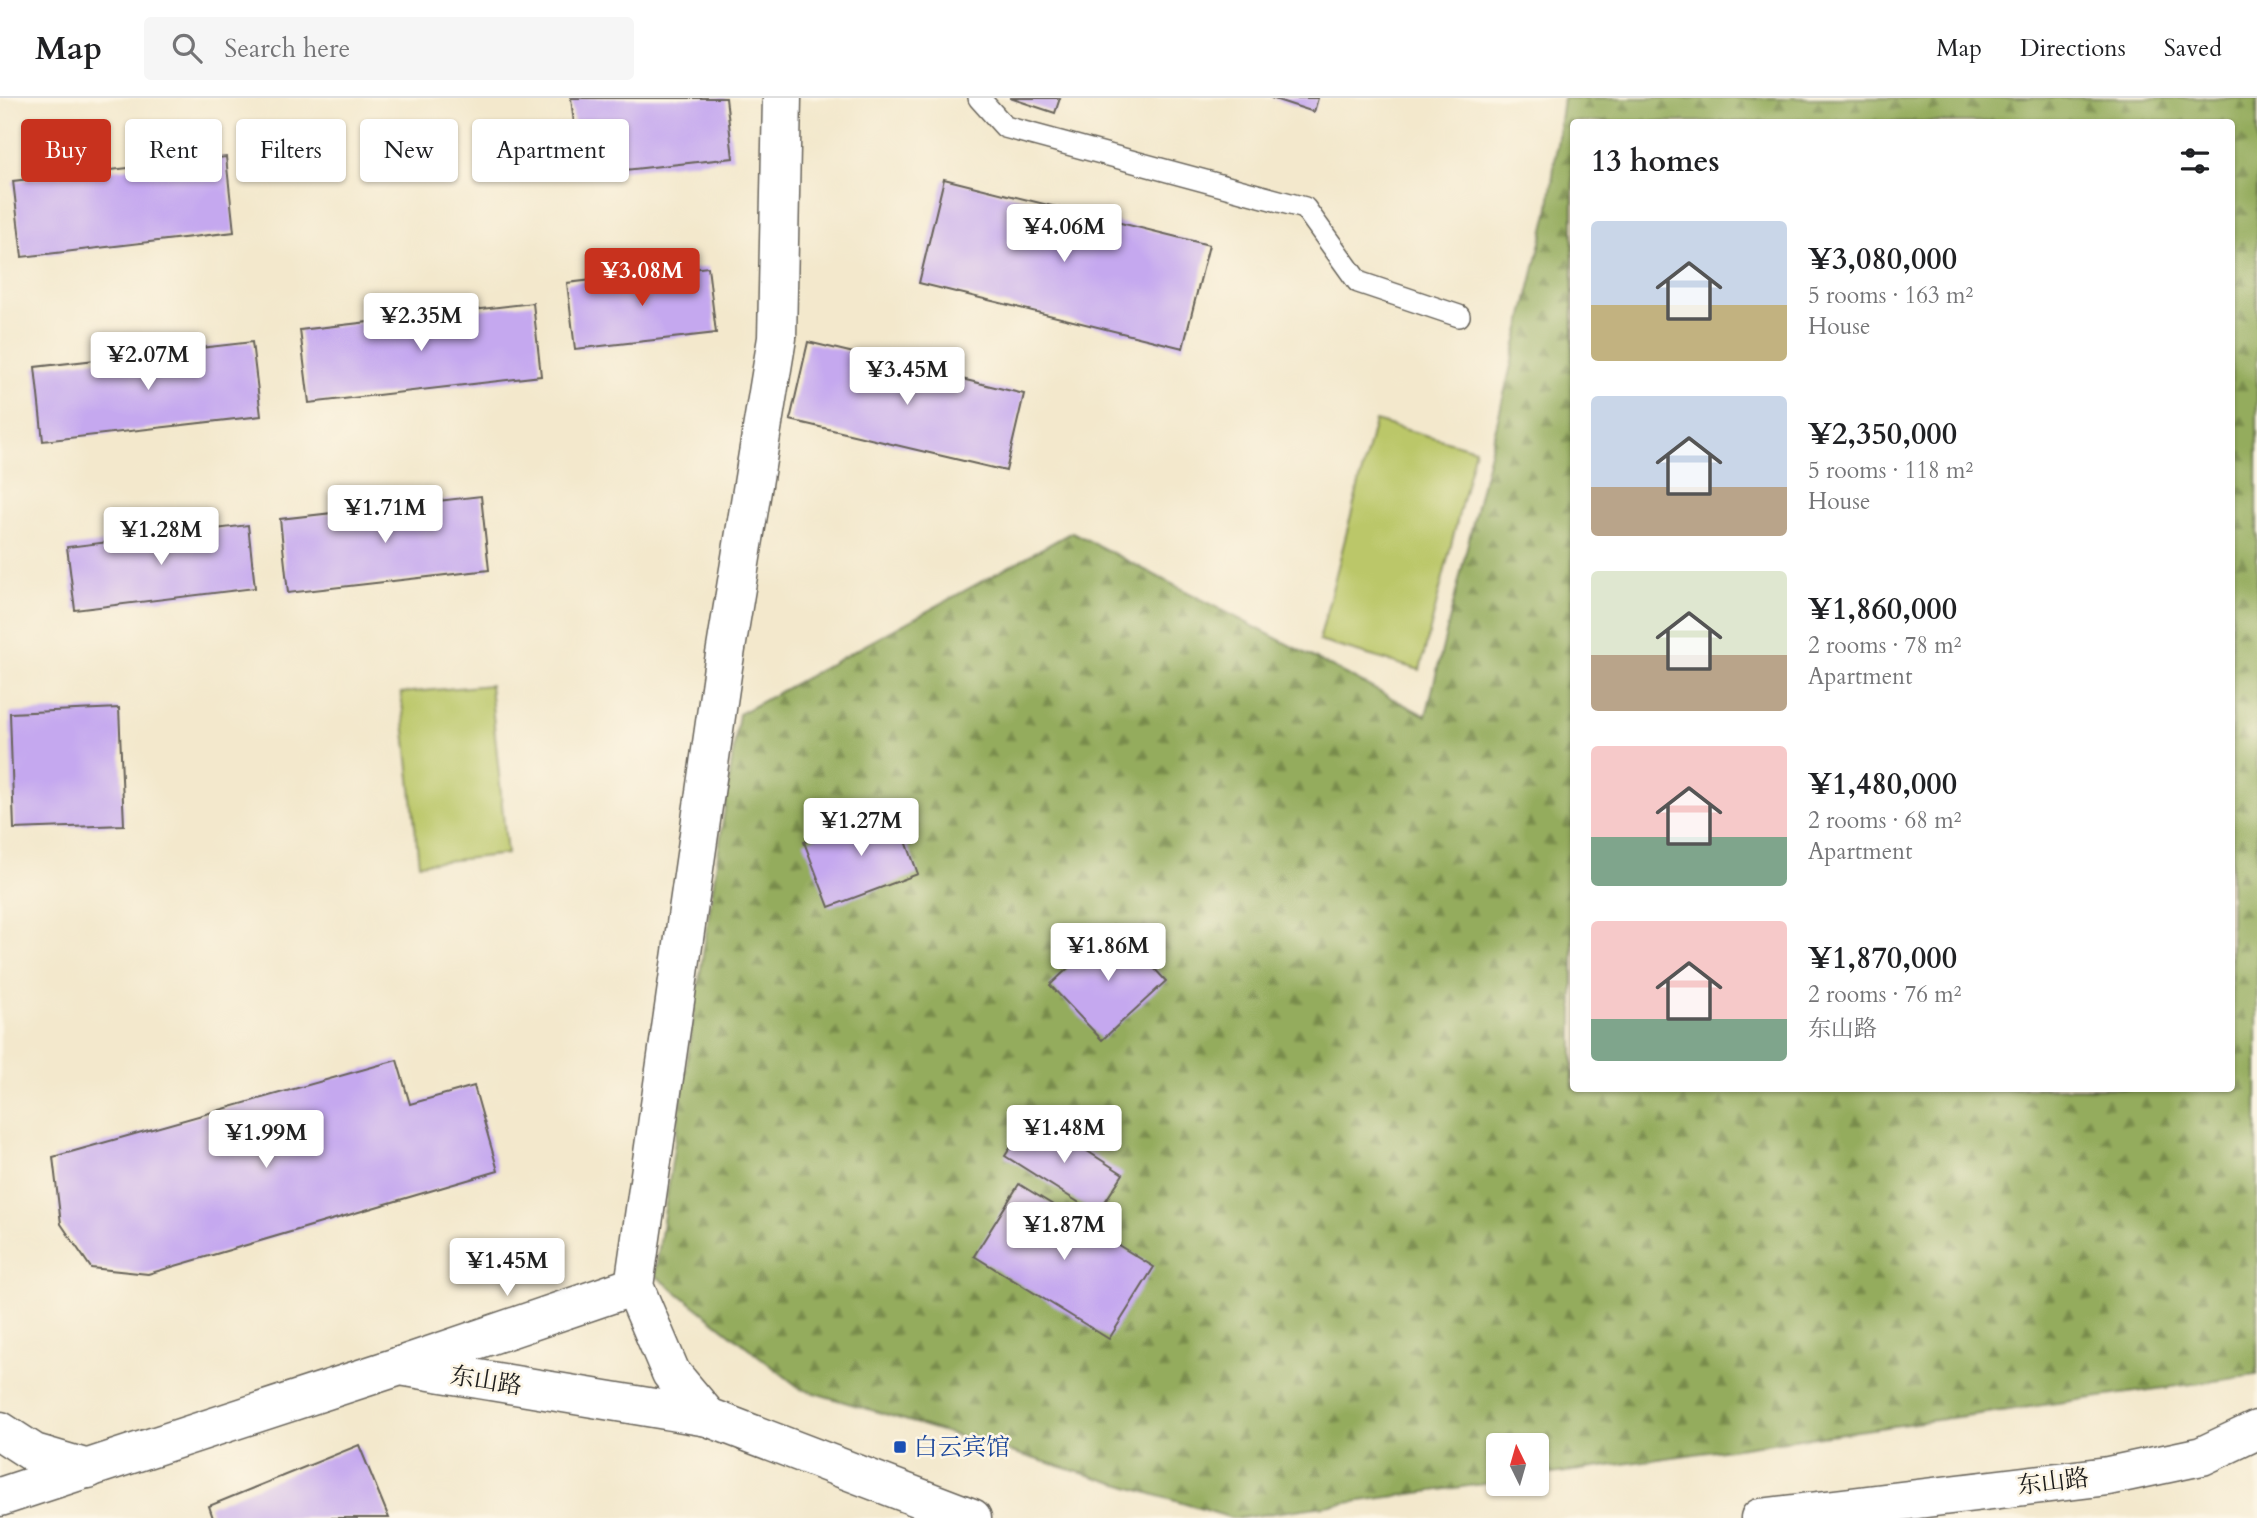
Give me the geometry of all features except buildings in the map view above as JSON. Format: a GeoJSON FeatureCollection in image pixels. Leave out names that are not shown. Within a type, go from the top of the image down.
{"type":"FeatureCollection","features":[{"type":"Feature","properties":{"kind":"street"},"geometry":{"type":"LineString","coordinates":[[708,1418],[671,1373],[634,1286],[723,667],[777,338],[782,98]]}},
{"type":"Feature","properties":{"kind":"street"},"geometry":{"type":"LineString","coordinates":[[400,1366],[634,1286]]}},
{"type":"Feature","properties":{"kind":"street","name":"东山路"},"geometry":{"type":"LineString","coordinates":[[0,1497],[400,1366],[708,1418],[972,1518]]}},
{"type":"Feature","properties":{"kind":"street"},"geometry":{"type":"LineString","coordinates":[[0,1430],[34,1453],[88,1469]]}},
{"type":"Feature","properties":{"kind":"street","name":"东山路"},"geometry":{"type":"LineString","coordinates":[[1760,1518],[2108,1476],[2202,1457],[2257,1430]]}},
{"type":"Feature","properties":{"kind":"lane"},"geometry":{"type":"LineString","coordinates":[[979,98],[1005,127],[1305,208],[1358,282],[1459,316]]}},
{"type":"Feature","properties":{"kind":"green space"},"geometry":{"type":"Polygon","coordinates":[[[1563,98],[2257,98],[2257,1375],[1549,1474],[1549,1433],[1486,1433],[1486,1484],[1239,1518],[801,1389],[655,1275],[739,714],[1072,532],[1426,716],[1548,213],[1563,98]]]}},
{"type":"Feature","properties":{"kind":"green space"},"geometry":{"type":"Polygon","coordinates":[[[1375,421],[1475,449],[1420,670],[1319,641],[1375,421]]]}},
{"type":"Feature","properties":{"kind":"green space"},"geometry":{"type":"Polygon","coordinates":[[[490,685],[507,854],[419,864],[401,693],[490,685]]]}},
{"type":"Feature","properties":{"kind":"place","name":"白云宾馆"},"geometry":{"type":"Point","coordinates":[900,1447]}}]}
